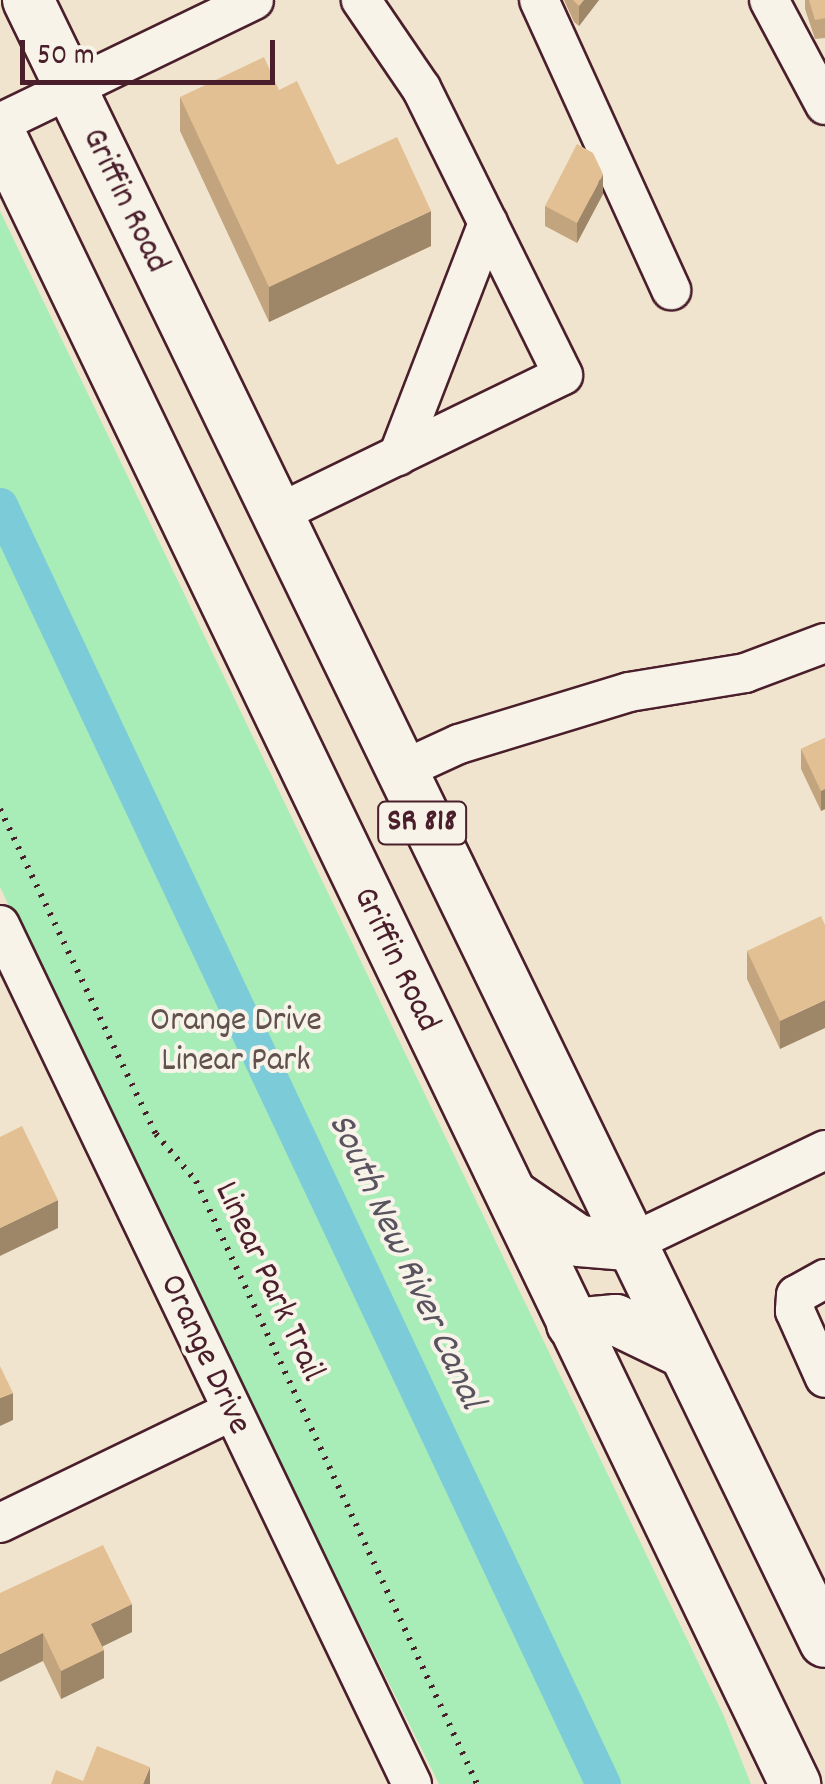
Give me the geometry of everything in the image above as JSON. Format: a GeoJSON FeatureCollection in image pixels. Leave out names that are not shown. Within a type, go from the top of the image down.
{"type":"FeatureCollection","features":[{"type":"Feature","properties":{"kind":"main road","name":"Griffin Road"},"geometry":{"type":"LineString","coordinates":[[28,0],[627,1245],[825,1642]]}},
{"type":"Feature","properties":{"kind":"main road","name":"Griffin Road"},"geometry":{"type":"LineString","coordinates":[[0,134],[794,1784]]}},
{"type":"Feature","properties":{"kind":"main road"},"geometry":{"type":"LineString","coordinates":[[508,1192],[579,1240],[627,1245]]}},
{"type":"Feature","properties":{"kind":"main road"},"geometry":{"type":"LineString","coordinates":[[572,1324],[616,1320],[678,1350]]}},
{"type":"Feature","properties":{"kind":"street"},"geometry":{"type":"LineString","coordinates":[[0,124],[254,0]]}},
{"type":"Feature","properties":{"kind":"street"},"geometry":{"type":"LineString","coordinates":[[274,515],[562,376],[421,88],[362,0]]}},
{"type":"Feature","properties":{"kind":"street"},"geometry":{"type":"LineString","coordinates":[[538,0],[671,290]]}},
{"type":"Feature","properties":{"kind":"street"},"geometry":{"type":"LineString","coordinates":[[769,0],[825,104]]}},
{"type":"Feature","properties":{"kind":"street"},"geometry":{"type":"LineString","coordinates":[[398,456],[488,223]]}},
{"type":"Feature","properties":{"kind":"street"},"geometry":{"type":"LineString","coordinates":[[398,772],[458,744],[629,692],[745,673],[825,643]]}},
{"type":"Feature","properties":{"kind":"street","name":"Orange Drive"},"geometry":{"type":"LineString","coordinates":[[0,925],[12,980],[412,1784]]}},
{"type":"Feature","properties":{"kind":"street"},"geometry":{"type":"LineString","coordinates":[[627,1245],[825,1150]]}},
{"type":"Feature","properties":{"kind":"street"},"geometry":{"type":"LineString","coordinates":[[825,1278],[796,1295],[794,1310],[825,1378]]}},
{"type":"Feature","properties":{"kind":"street"},"geometry":{"type":"LineString","coordinates":[[0,1522],[230,1412]]}},
{"type":"Feature","properties":{"kind":"path","name":"Linear Park Trail"},"geometry":{"type":"LineString","coordinates":[[0,808],[156,1134],[196,1181],[477,1784]]}},
{"type":"Feature","properties":{"kind":"green space","name":"Orange Drive Linear Park"},"geometry":{"type":"Polygon","coordinates":[[[0,211],[723,1714],[751,1784],[439,1784],[130,1161],[0,887],[0,211]]]}},
{"type":"Feature","properties":{"kind":"building"},"geometry":{"type":"Polygon","coordinates":[[[809,0],[825,0],[825,18],[815,20],[809,0]]]}},
{"type":"Feature","properties":{"kind":"building"},"geometry":{"type":"Polygon","coordinates":[[[264,57],[279,90],[297,81],[337,165],[397,137],[431,211],[269,287],[180,97],[264,57]]]}},
{"type":"Feature","properties":{"kind":"building"},"geometry":{"type":"Polygon","coordinates":[[[577,144],[593,153],[603,174],[577,223],[545,206],[577,144]]]}},
{"type":"Feature","properties":{"kind":"building"},"geometry":{"type":"Polygon","coordinates":[[[825,738],[825,789],[821,791],[801,749],[825,738]]]}},
{"type":"Feature","properties":{"kind":"building"},"geometry":{"type":"Polygon","coordinates":[[[821,916],[825,925],[825,1000],[780,1021],[747,951],[821,916]]]}},
{"type":"Feature","properties":{"kind":"building"},"geometry":{"type":"Polygon","coordinates":[[[22,1126],[58,1200],[0,1228],[0,1137],[22,1126]]]}},
{"type":"Feature","properties":{"kind":"building"},"geometry":{"type":"Polygon","coordinates":[[[0,1366],[13,1393],[0,1398],[0,1366]]]}},
{"type":"Feature","properties":{"kind":"building"},"geometry":{"type":"Polygon","coordinates":[[[103,1545],[132,1604],[91,1624],[104,1650],[61,1671],[43,1633],[0,1654],[0,1593],[103,1545]]]}},
{"type":"Feature","properties":{"kind":"building"},"geometry":{"type":"Polygon","coordinates":[[[97,1746],[150,1767],[143,1784],[51,1784],[56,1770],[83,1781],[97,1746]]]}},
{"type":"Feature","properties":{"kind":"waterway","name":"South New River Canal"},"geometry":{"type":"LineString","coordinates":[[0,505],[603,1784]]}}]}
